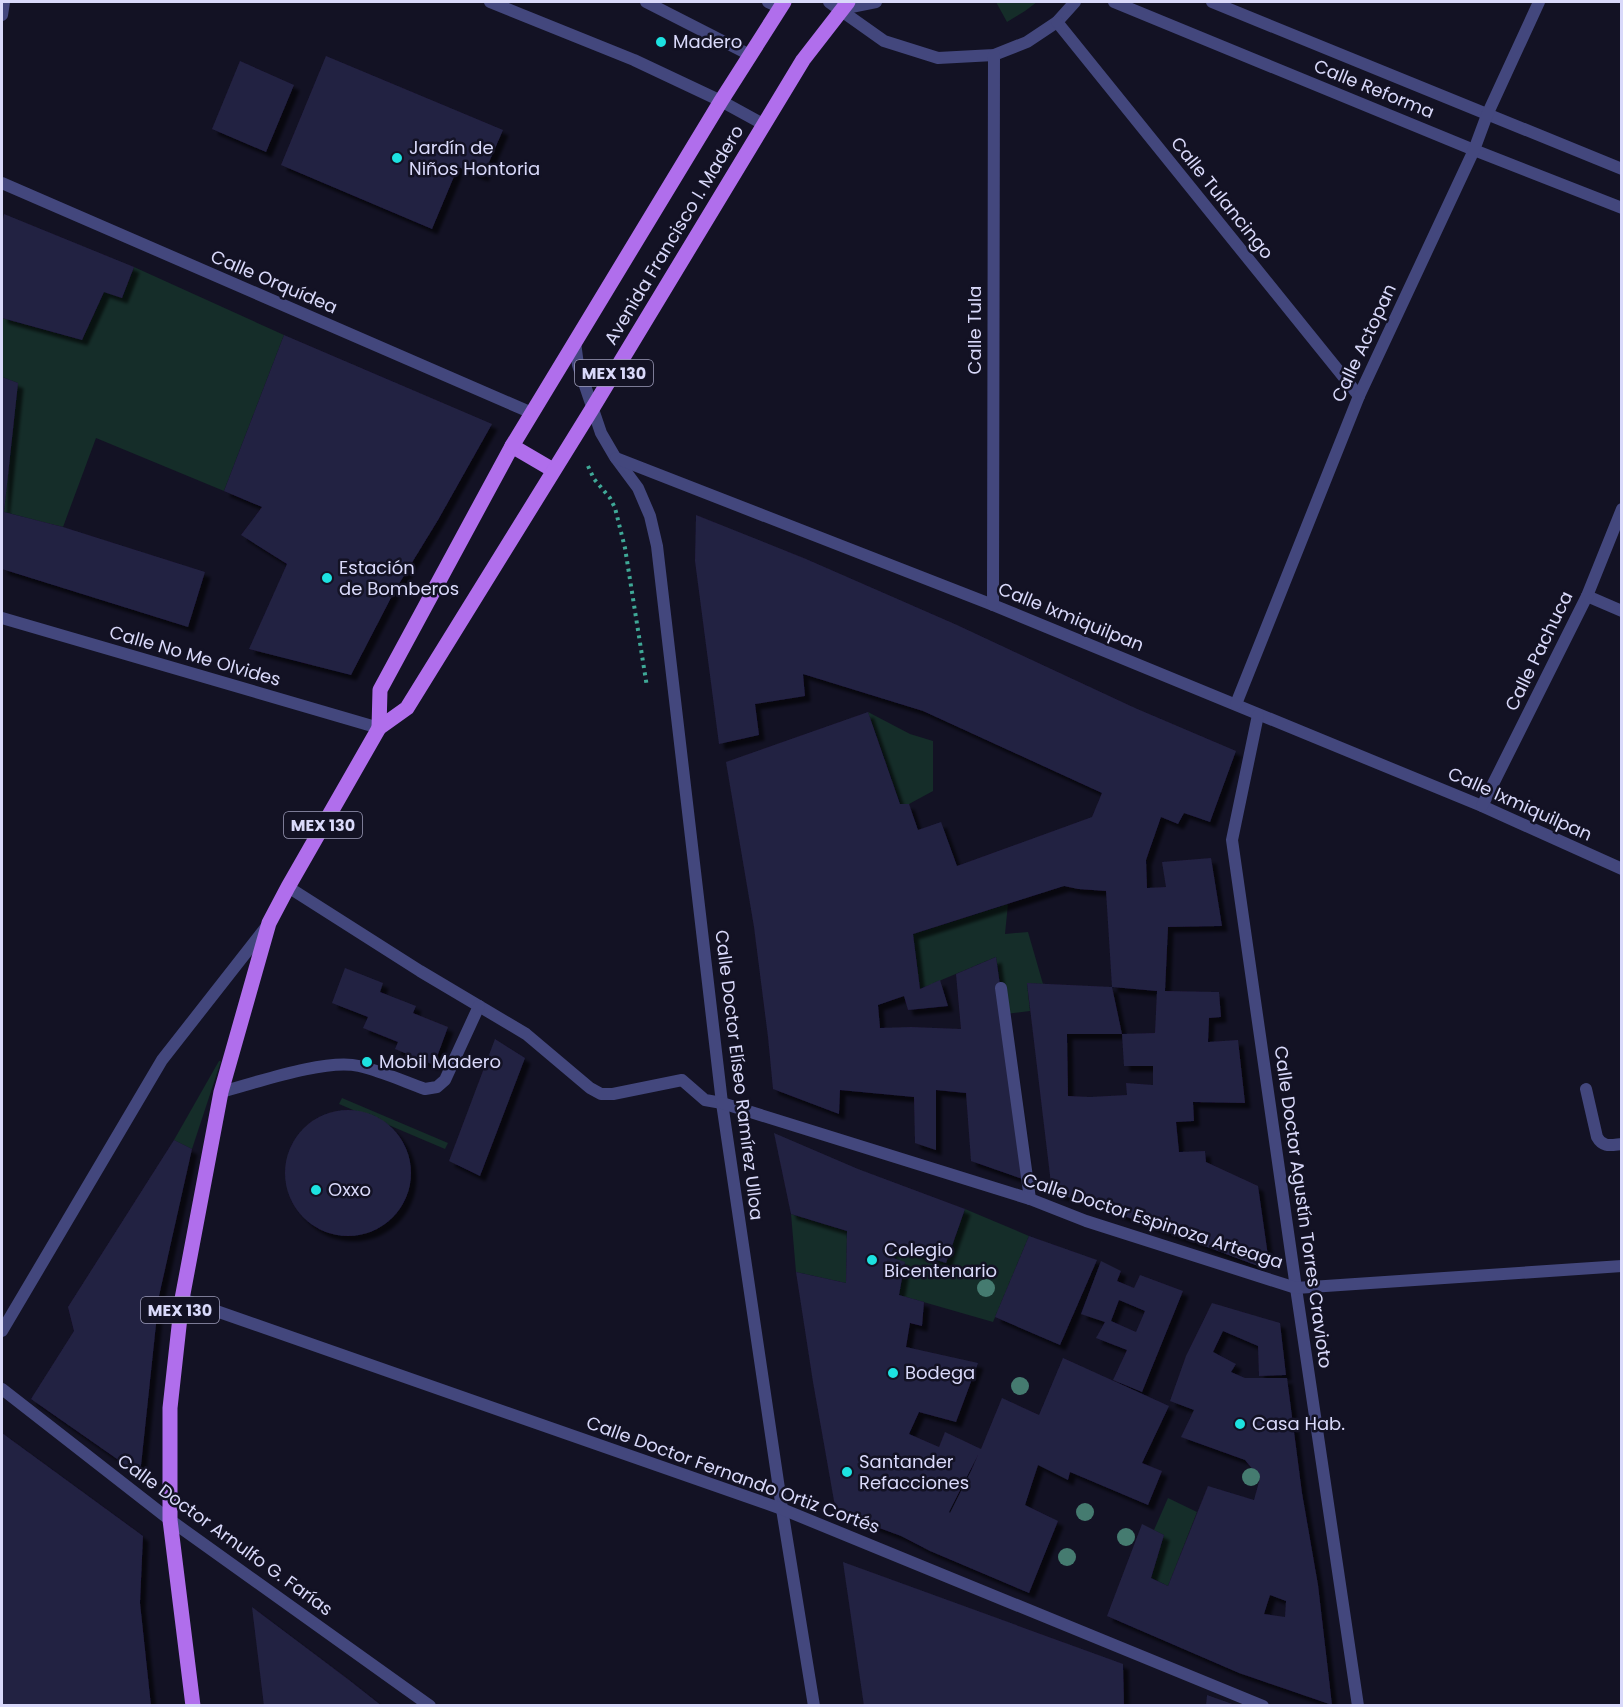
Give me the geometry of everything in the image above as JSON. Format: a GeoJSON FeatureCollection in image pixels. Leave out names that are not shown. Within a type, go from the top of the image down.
{"type":"FeatureCollection","features":[{"type":"Feature","properties":{"kind":"main road","name":"Avenida Francisco I. Madero"},"geometry":{"type":"LineString","coordinates":[[378,728],[380,690],[512,446],[750,55],[778,4]]}},
{"type":"Feature","properties":{"kind":"main road","name":"Avenida Francisco I. Madero"},"geometry":{"type":"LineString","coordinates":[[193,1706],[170,1520],[170,1408],[182,1299],[221,1092],[269,923],[378,728],[407,708],[592,409],[802,60],[839,4]]}},
{"type":"Feature","properties":{"kind":"main road"},"geometry":{"type":"LineString","coordinates":[[512,446],[553,470]]}},
{"type":"Feature","properties":{"kind":"street"},"geometry":{"type":"LineString","coordinates":[[2,15],[4,2]]}},
{"type":"Feature","properties":{"kind":"street"},"geometry":{"type":"LineString","coordinates":[[490,2],[634,60],[721,101],[763,124]]}},
{"type":"Feature","properties":{"kind":"street"},"geometry":{"type":"LineString","coordinates":[[646,2],[750,55]]}},
{"type":"Feature","properties":{"kind":"street"},"geometry":{"type":"LineString","coordinates":[[839,4],[876,2]]}},
{"type":"Feature","properties":{"kind":"street"},"geometry":{"type":"LineString","coordinates":[[839,4],[884,41],[938,58],[994,55],[1027,42],[1057,22],[1075,2]]}},
{"type":"Feature","properties":{"kind":"street","name":"Calle Reforma"},"geometry":{"type":"LineString","coordinates":[[1114,2],[1474,150],[1622,208]]}},
{"type":"Feature","properties":{"kind":"street","name":"Calle Reforma"},"geometry":{"type":"LineString","coordinates":[[1212,2],[1622,170]]}},
{"type":"Feature","properties":{"kind":"street","name":"Calle Actopan"},"geometry":{"type":"LineString","coordinates":[[1236,704],[1359,396],[1474,150],[1487,115],[1539,2]]}},
{"type":"Feature","properties":{"kind":"street","name":"Calle Tulancingo"},"geometry":{"type":"LineString","coordinates":[[1057,22],[1359,396]]}},
{"type":"Feature","properties":{"kind":"street","name":"Calle Tula"},"geometry":{"type":"LineString","coordinates":[[993,605],[994,55]]}},
{"type":"Feature","properties":{"kind":"street","name":"Calle Orquídea"},"geometry":{"type":"LineString","coordinates":[[2,183],[532,413]]}},
{"type":"Feature","properties":{"kind":"street"},"geometry":{"type":"LineString","coordinates":[[575,342],[578,365],[592,409],[601,433],[615,457]]}},
{"type":"Feature","properties":{"kind":"street","name":"Calle Ixmiquilpan"},"geometry":{"type":"LineString","coordinates":[[615,457],[993,605],[1236,704],[1482,806],[1622,869]]}},
{"type":"Feature","properties":{"kind":"street","name":"Calle Doctor Elíseo Ramírez Ulloa"},"geometry":{"type":"LineString","coordinates":[[615,457],[638,488],[650,516],[657,546],[723,1102],[782,1509],[814,1706]]}},
{"type":"Feature","properties":{"kind":"street","name":"Calle Pachuca"},"geometry":{"type":"LineString","coordinates":[[1482,806],[1587,596],[1622,509]]}},
{"type":"Feature","properties":{"kind":"street"},"geometry":{"type":"LineString","coordinates":[[1587,596],[1622,610]]}},
{"type":"Feature","properties":{"kind":"street","name":"Calle No Me Olvides"},"geometry":{"type":"LineString","coordinates":[[2,618],[378,728]]}},
{"type":"Feature","properties":{"kind":"street","name":"Calle Doctor Agustín Torres Cravioto"},"geometry":{"type":"LineString","coordinates":[[1258,715],[1232,840],[1358,1706]]}},
{"type":"Feature","properties":{"kind":"street"},"geometry":{"type":"LineString","coordinates":[[221,1092],[303,1070],[332,1065],[357,1065],[425,1089],[437,1087],[445,1080],[479,1006],[288,887]]}},
{"type":"Feature","properties":{"kind":"street"},"geometry":{"type":"LineString","coordinates":[[2,1331],[162,1060],[269,923]]}},
{"type":"Feature","properties":{"kind":"street"},"geometry":{"type":"LineString","coordinates":[[1000,988],[1030,1198]]}},
{"type":"Feature","properties":{"kind":"street","name":"Calle Doctor Espinoza Arteaga"},"geometry":{"type":"LineString","coordinates":[[479,1006],[526,1034],[590,1088],[601,1094],[613,1094],[682,1080],[705,1100],[723,1102],[1030,1198],[1086,1221],[1296,1288],[1622,1266]]}},
{"type":"Feature","properties":{"kind":"street"},"geometry":{"type":"LineString","coordinates":[[1586,1089],[1600,1143],[1606,1146],[1622,1144]]}},
{"type":"Feature","properties":{"kind":"street","name":"Calle Doctor Fernando Ortiz Cortés"},"geometry":{"type":"LineString","coordinates":[[182,1299],[782,1509],[1263,1706]]}},
{"type":"Feature","properties":{"kind":"street","name":"Calle Doctor Arnulfo G. Farías"},"geometry":{"type":"LineString","coordinates":[[2,1389],[170,1520],[430,1706]]}},
{"type":"Feature","properties":{"kind":"green space"},"geometry":{"type":"Polygon","coordinates":[[[996,2],[1037,2],[1007,22],[996,2]]]}},
{"type":"Feature","properties":{"kind":"green space"},"geometry":{"type":"Polygon","coordinates":[[[134,267],[284,335],[224,491],[96,438],[63,527],[4,512],[18,383],[2,377],[2,318],[82,340],[104,292],[122,298],[134,267]]]}},
{"type":"Feature","properties":{"kind":"green space"},"geometry":{"type":"Polygon","coordinates":[[[868,712],[910,734],[933,741],[933,791],[909,804],[900,804],[868,712]]]}},
{"type":"Feature","properties":{"kind":"green space"},"geometry":{"type":"Polygon","coordinates":[[[1008,904],[1005,934],[1028,932],[1043,984],[1027,983],[1030,1011],[1005,1014],[996,957],[920,989],[913,934],[1008,904]]]}},
{"type":"Feature","properties":{"kind":"green space"},"geometry":{"type":"Polygon","coordinates":[[[221,1061],[192,1149],[174,1140],[221,1061]]]}},
{"type":"Feature","properties":{"kind":"green space"},"geometry":{"type":"Polygon","coordinates":[[[342,1098],[448,1143],[445,1149],[339,1104],[342,1098]]]}},
{"type":"Feature","properties":{"kind":"green space"},"geometry":{"type":"Polygon","coordinates":[[[965,1209],[1029,1236],[993,1322],[899,1295],[905,1263],[890,1257],[894,1246],[946,1263],[965,1209]]]}},
{"type":"Feature","properties":{"kind":"green space"},"geometry":{"type":"Polygon","coordinates":[[[791,1214],[847,1231],[846,1283],[796,1272],[791,1214]]]}},
{"type":"Feature","properties":{"kind":"green space"},"geometry":{"type":"Polygon","coordinates":[[[1168,1498],[1197,1512],[1168,1586],[1151,1578],[1164,1535],[1154,1530],[1168,1498]]]}},
{"type":"Feature","properties":{"kind":"building"},"geometry":{"type":"Polygon","coordinates":[[[326,56],[503,130],[483,176],[458,167],[432,229],[281,165],[326,56]]]}},
{"type":"Feature","properties":{"kind":"building"},"geometry":{"type":"Polygon","coordinates":[[[240,61],[294,85],[266,152],[212,129],[240,61]]]}},
{"type":"Feature","properties":{"kind":"building"},"geometry":{"type":"Polygon","coordinates":[[[4,214],[134,267],[122,298],[104,292],[82,340],[2,318],[2,224],[4,214]]]}},
{"type":"Feature","properties":{"kind":"building"},"geometry":{"type":"Polygon","coordinates":[[[284,335],[492,424],[394,592],[351,675],[249,649],[287,564],[241,535],[262,507],[224,491],[284,335]]]}},
{"type":"Feature","properties":{"kind":"building"},"geometry":{"type":"Polygon","coordinates":[[[2,377],[18,383],[4,512],[63,527],[205,572],[188,627],[2,569],[2,377]]]}},
{"type":"Feature","properties":{"kind":"building"},"geometry":{"type":"Polygon","coordinates":[[[696,515],[806,559],[957,625],[1135,708],[1236,751],[1210,822],[1184,813],[1178,824],[1161,817],[1146,860],[1147,888],[1166,887],[1162,862],[1211,858],[1222,926],[1168,927],[1165,991],[1219,992],[1221,1017],[1209,1018],[1208,1042],[1238,1040],[1245,1103],[1193,1102],[1194,1121],[1176,1122],[1179,1152],[1205,1151],[1206,1162],[1258,1186],[1268,1256],[1258,1266],[1100,1207],[1052,1192],[1027,983],[1112,987],[1106,891],[1064,886],[913,934],[920,989],[940,980],[948,1006],[908,1010],[904,996],[878,1005],[880,1028],[961,1029],[956,974],[996,957],[1028,1181],[971,1161],[966,1093],[936,1090],[936,1150],[915,1143],[914,1097],[840,1090],[839,1114],[773,1089],[754,927],[726,762],[868,712],[900,804],[909,804],[918,830],[941,822],[957,866],[1092,817],[1102,793],[923,711],[803,674],[805,696],[755,704],[759,735],[719,744],[695,561],[696,515]],[[1112,987],[1122,1034],[1155,1033],[1157,991],[1112,987]],[[1067,1034],[1068,1096],[1127,1095],[1126,1083],[1153,1085],[1153,1066],[1124,1066],[1122,1034],[1067,1034]]]}},
{"type":"Feature","properties":{"kind":"building"},"geometry":{"type":"Polygon","coordinates":[[[345,968],[383,983],[380,992],[416,1006],[413,1013],[448,1027],[434,1065],[395,1049],[398,1042],[363,1028],[368,1017],[332,1003],[345,968]]]}},
{"type":"Feature","properties":{"kind":"building"},"geometry":{"type":"Polygon","coordinates":[[[495,1039],[525,1058],[480,1176],[449,1161],[495,1039]]]}},
{"type":"Feature","properties":{"kind":"building","name":"Oxxo"},"geometry":{"type":"Polygon","coordinates":[[[348,1110],[372,1115],[393,1128],[406,1149],[411,1173],[406,1197],[393,1218],[372,1231],[348,1236],[324,1231],[303,1218],[290,1197],[285,1173],[290,1149],[303,1128],[324,1115],[348,1110]]]}},
{"type":"Feature","properties":{"kind":"building"},"geometry":{"type":"Polygon","coordinates":[[[774,1133],[858,1169],[965,1209],[946,1263],[894,1246],[890,1257],[905,1262],[899,1295],[924,1302],[922,1326],[910,1323],[906,1347],[978,1363],[956,1422],[919,1412],[909,1434],[939,1447],[945,1432],[981,1449],[1002,1398],[1039,1415],[1063,1358],[1169,1406],[1142,1463],[1162,1471],[1148,1505],[1070,1472],[1068,1480],[1038,1465],[1025,1505],[1058,1521],[1029,1593],[930,1551],[901,1536],[836,1512],[796,1272],[846,1283],[847,1231],[791,1214],[774,1133]],[[978,1455],[950,1513],[971,1471],[978,1455]]]}},
{"type":"Feature","properties":{"kind":"building"},"geometry":{"type":"Polygon","coordinates":[[[174,1140],[192,1149],[159,1296],[140,1475],[31,1399],[74,1331],[68,1307],[174,1140]]]}},
{"type":"Feature","properties":{"kind":"building"},"geometry":{"type":"Polygon","coordinates":[[[1029,1236],[1097,1260],[1060,1345],[995,1317],[1029,1236]]]}},
{"type":"Feature","properties":{"kind":"building"},"geometry":{"type":"Polygon","coordinates":[[[1101,1261],[1121,1271],[1117,1281],[1134,1288],[1140,1275],[1183,1291],[1142,1392],[1113,1380],[1127,1350],[1096,1338],[1105,1322],[1081,1314],[1101,1261]],[[1119,1300],[1111,1321],[1136,1332],[1145,1311],[1119,1300]]]}},
{"type":"Feature","properties":{"kind":"building"},"geometry":{"type":"Polygon","coordinates":[[[1212,1303],[1280,1323],[1286,1375],[1259,1376],[1258,1346],[1223,1331],[1213,1352],[1236,1364],[1231,1372],[1245,1378],[1287,1378],[1302,1493],[1318,1585],[1332,1705],[1239,1673],[1107,1616],[1142,1524],[1164,1535],[1151,1578],[1168,1586],[1208,1486],[1254,1500],[1260,1478],[1245,1460],[1181,1437],[1194,1410],[1170,1401],[1186,1356],[1212,1303]],[[1270,1595],[1264,1614],[1285,1617],[1286,1601],[1270,1595]]]}},
{"type":"Feature","properties":{"kind":"building"},"geometry":{"type":"Polygon","coordinates":[[[2,1433],[143,1536],[140,1603],[151,1706],[2,1706],[2,1433]]]}},
{"type":"Feature","properties":{"kind":"building"},"geometry":{"type":"Polygon","coordinates":[[[843,1562],[1123,1664],[1124,1706],[864,1706],[843,1562]]]}},
{"type":"Feature","properties":{"kind":"building"},"geometry":{"type":"Polygon","coordinates":[[[252,1607],[349,1680],[382,1706],[264,1706],[252,1607]]]}},
{"type":"Feature","properties":{"kind":"building"},"geometry":{"type":"Polygon","coordinates":[[[1207,1695],[1235,1705],[1235,1706],[1206,1706],[1207,1695]]]}},
{"type":"Feature","properties":{"kind":"place","name":"Madero"},"geometry":{"type":"Point","coordinates":[661,42]}},
{"type":"Feature","properties":{"kind":"place","name":"Jardín de Niños Hontoria"},"geometry":{"type":"Point","coordinates":[397,158]}},
{"type":"Feature","properties":{"kind":"place","name":"Estación de Bomberos"},"geometry":{"type":"Point","coordinates":[327,578]}},
{"type":"Feature","properties":{"kind":"place","name":"Mobil Madero"},"geometry":{"type":"Point","coordinates":[367,1062]}},
{"type":"Feature","properties":{"kind":"place","name":"Oxxo"},"geometry":{"type":"Point","coordinates":[316,1190]}},
{"type":"Feature","properties":{"kind":"place","name":"Colegio Bicentenario"},"geometry":{"type":"Point","coordinates":[872,1260]}},
{"type":"Feature","properties":{"kind":"place","name":"Bodega"},"geometry":{"type":"Point","coordinates":[893,1373]}},
{"type":"Feature","properties":{"kind":"place","name":"Casa Hab."},"geometry":{"type":"Point","coordinates":[1240,1424]}},
{"type":"Feature","properties":{"kind":"place","name":"Santander Refacciones"},"geometry":{"type":"Point","coordinates":[847,1472]}}]}
